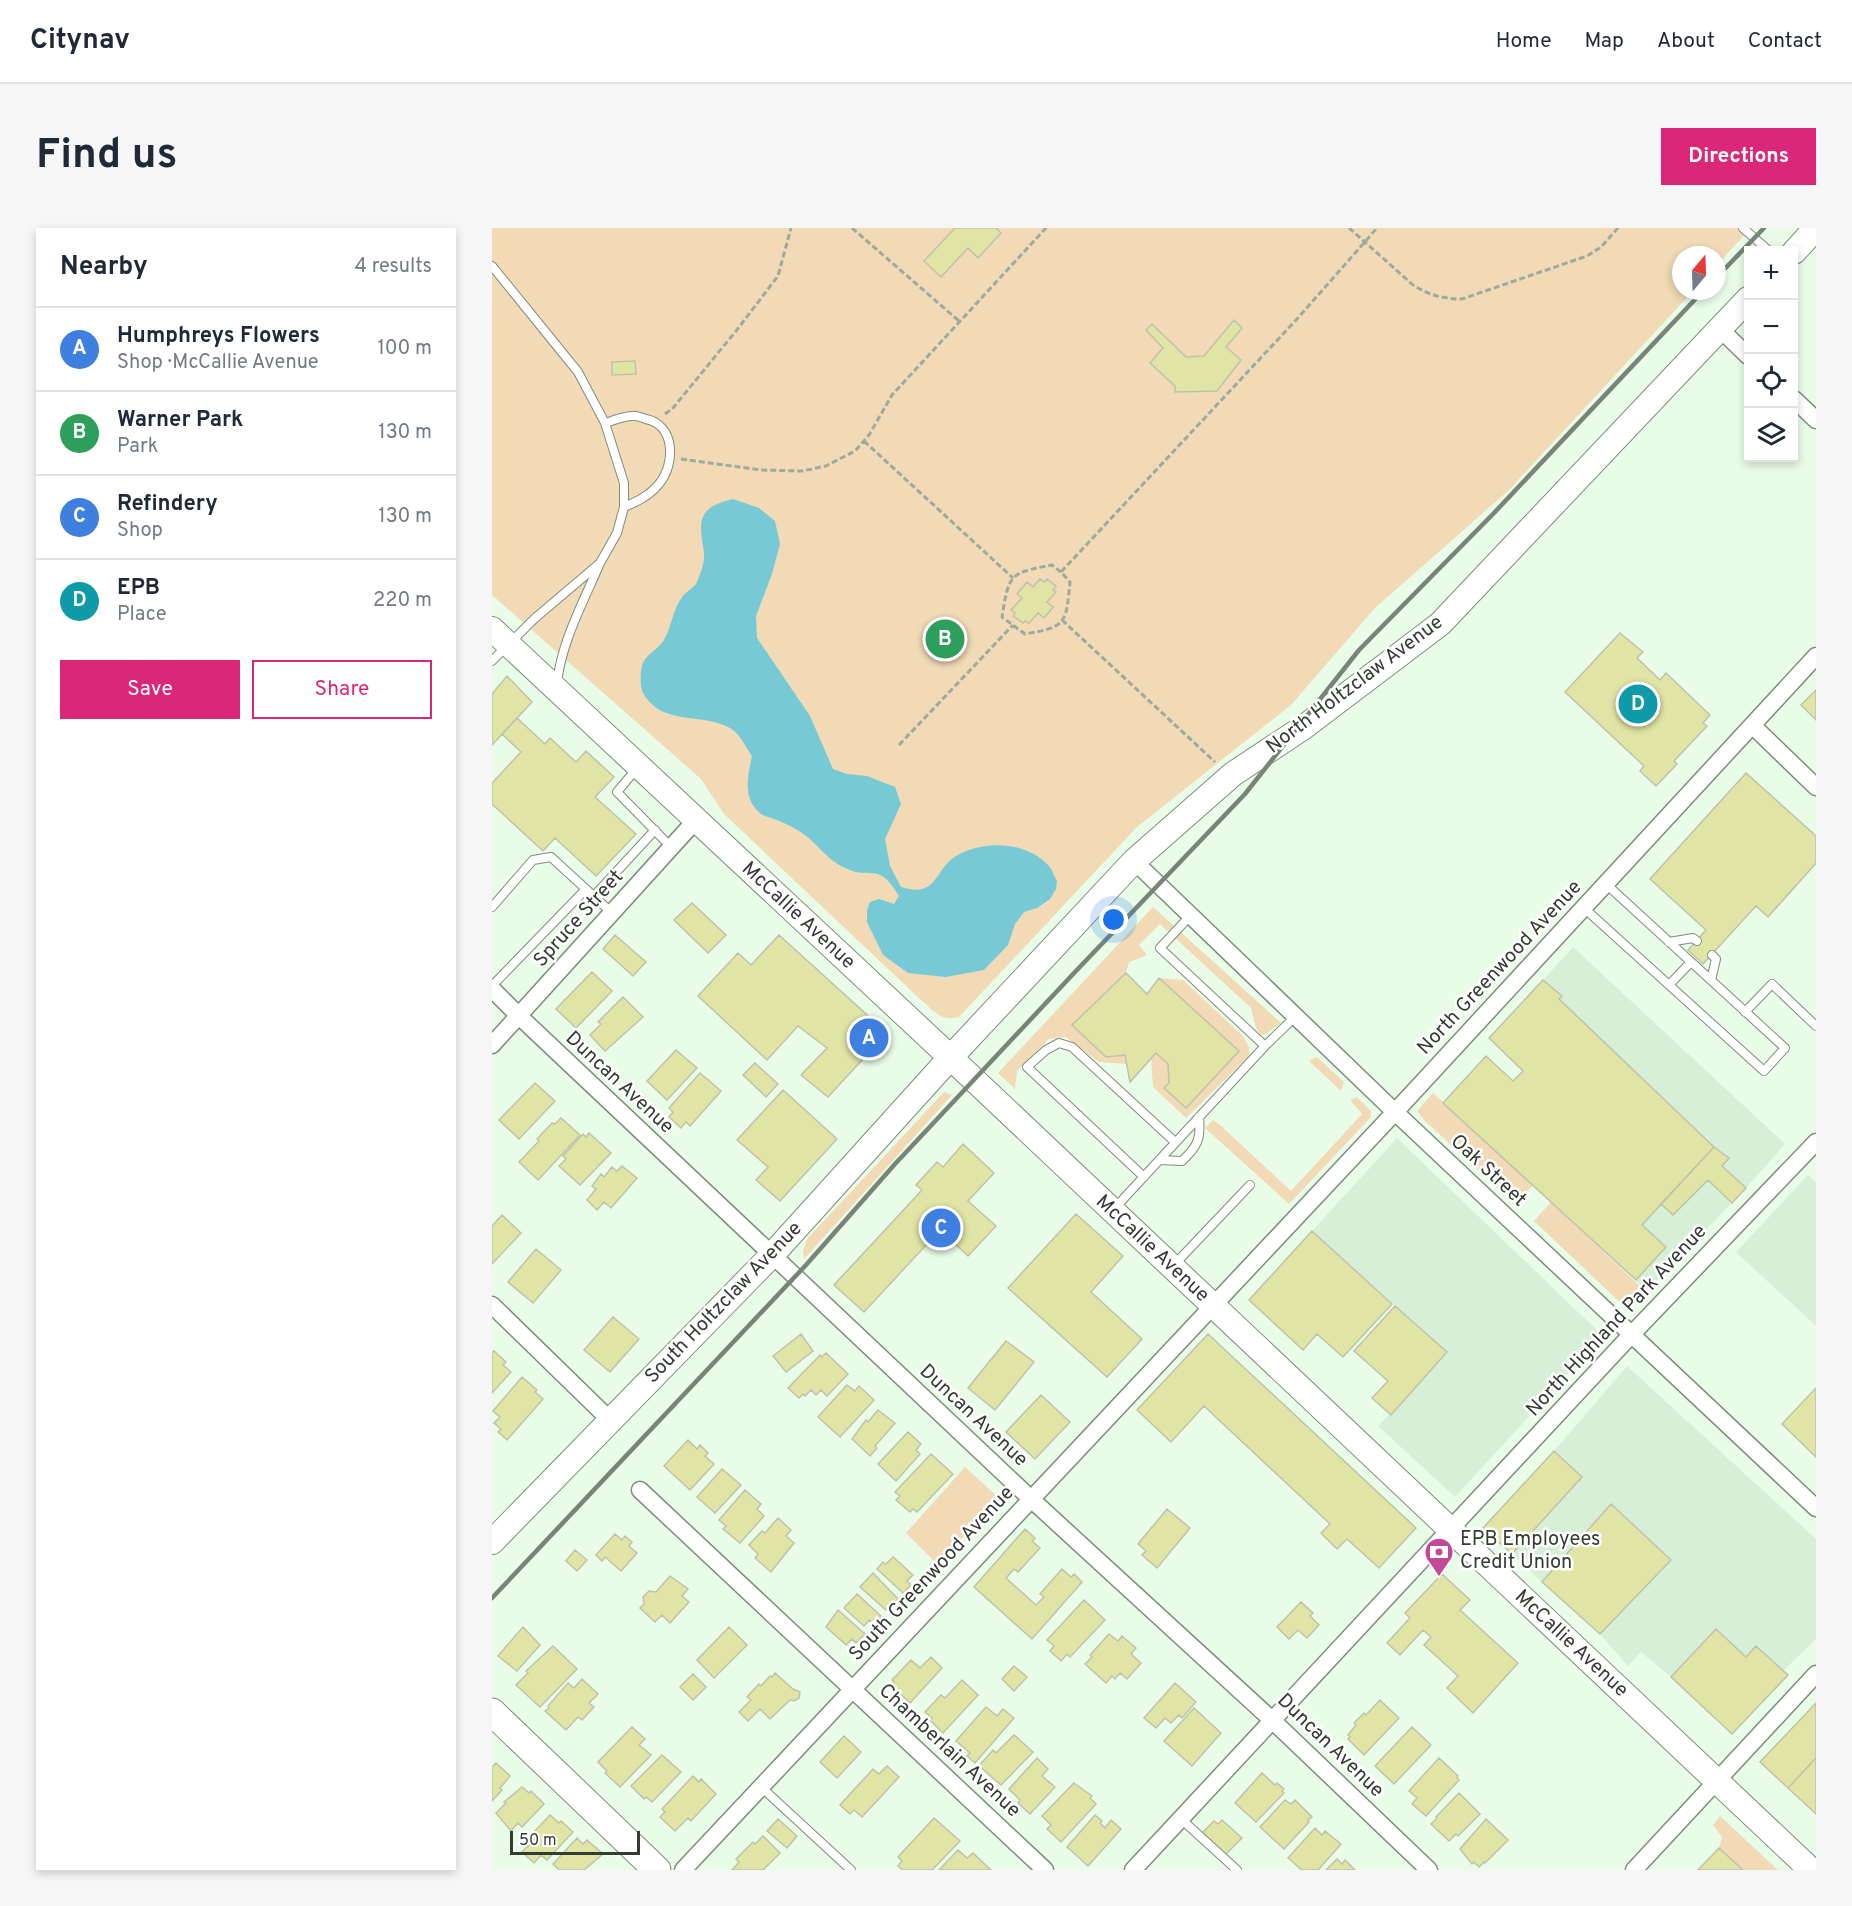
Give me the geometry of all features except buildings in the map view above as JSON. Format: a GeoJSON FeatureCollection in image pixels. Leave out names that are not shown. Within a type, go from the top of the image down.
{"type":"FeatureCollection","features":[{"type":"Feature","properties":{"kind":"main road"},"geometry":{"type":"LineString","coordinates":[[1798,248],[1816,228]]}},
{"type":"Feature","properties":{"kind":"main road","name":"North Holtzclaw Avenue"},"geometry":{"type":"LineString","coordinates":[[950,1058],[1134,861],[1233,774],[1304,726],[1440,624],[1748,300]]}},
{"type":"Feature","properties":{"kind":"main road","name":"McCallie Avenue"},"geometry":{"type":"LineString","coordinates":[[497,645],[557,690],[639,766],[1810,1870]]}},
{"type":"Feature","properties":{"kind":"main road","name":"South Holtzclaw Avenue"},"geometry":{"type":"LineString","coordinates":[[492,1542],[772,1255],[950,1058]]}},
{"type":"Feature","properties":{"kind":"main road"},"geometry":{"type":"LineString","coordinates":[[492,1712],[657,1870]]}},
{"type":"Feature","properties":{"kind":"street"},"geometry":{"type":"LineString","coordinates":[[1720,329],[1747,354]]}},
{"type":"Feature","properties":{"kind":"street"},"geometry":{"type":"LineString","coordinates":[[1798,403],[1816,420]]}},
{"type":"Feature","properties":{"kind":"street","name":"North Greenwood Avenue"},"geometry":{"type":"LineString","coordinates":[[1213,1306],[1816,656]]}},
{"type":"Feature","properties":{"kind":"street"},"geometry":{"type":"LineString","coordinates":[[1753,726],[1816,787]]}},
{"type":"Feature","properties":{"kind":"street","name":"Spruce Street"},"geometry":{"type":"LineString","coordinates":[[492,1045],[696,820]]}},
{"type":"Feature","properties":{"kind":"street","name":"Oak Street"},"geometry":{"type":"LineString","coordinates":[[1134,861],[1395,1112],[1816,1508]]}},
{"type":"Feature","properties":{"kind":"street","name":"Duncan Avenue"},"geometry":{"type":"LineString","coordinates":[[492,988],[1031,1499],[1272,1720],[1429,1870]]}},
{"type":"Feature","properties":{"kind":"street","name":"North Highland Park Avenue"},"geometry":{"type":"LineString","coordinates":[[1133,1870],[1631,1335],[1816,1142]]}},
{"type":"Feature","properties":{"kind":"street"},"geometry":{"type":"LineString","coordinates":[[492,1305],[611,1421]]}},
{"type":"Feature","properties":{"kind":"street","name":"South Greenwood Avenue"},"geometry":{"type":"LineString","coordinates":[[683,1870],[1213,1306]]}},
{"type":"Feature","properties":{"kind":"street","name":"Chamberlain Avenue"},"geometry":{"type":"LineString","coordinates":[[640,1490],[1046,1870]]}},
{"type":"Feature","properties":{"kind":"street"},"geometry":{"type":"LineString","coordinates":[[1634,1870],[1816,1674]]}},
{"type":"Feature","properties":{"kind":"lane"},"geometry":{"type":"LineString","coordinates":[[1743,228],[1763,246]]}},
{"type":"Feature","properties":{"kind":"lane"},"geometry":{"type":"LineString","coordinates":[[492,266],[578,372],[605,423],[624,483],[624,507],[617,533],[600,563],[566,645],[559,667],[557,690]]}},
{"type":"Feature","properties":{"kind":"lane"},"geometry":{"type":"LineString","coordinates":[[605,423],[632,416],[656,421],[666,432],[670,445],[670,458],[661,482],[644,499],[624,507]]}},
{"type":"Feature","properties":{"kind":"lane"},"geometry":{"type":"LineString","coordinates":[[497,645],[600,563]]}},
{"type":"Feature","properties":{"kind":"lane"},"geometry":{"type":"LineString","coordinates":[[639,766],[617,792],[672,848]]}},
{"type":"Feature","properties":{"kind":"lane"},"geometry":{"type":"LineString","coordinates":[[594,896],[655,830]]}},
{"type":"Feature","properties":{"kind":"lane"},"geometry":{"type":"LineString","coordinates":[[492,907],[533,860],[551,857],[612,913]]}},
{"type":"Feature","properties":{"kind":"lane"},"geometry":{"type":"LineString","coordinates":[[1584,908],[1764,1071],[1785,1048],[1606,884]]}},
{"type":"Feature","properties":{"kind":"lane"},"geometry":{"type":"LineString","coordinates":[[492,988],[586,889]]}},
{"type":"Feature","properties":{"kind":"lane"},"geometry":{"type":"LineString","coordinates":[[1191,915],[1160,948],[1265,1046]]}},
{"type":"Feature","properties":{"kind":"lane"},"geometry":{"type":"LineString","coordinates":[[1668,942],[1693,938],[1697,941]]}},
{"type":"Feature","properties":{"kind":"lane"},"geometry":{"type":"LineString","coordinates":[[1711,980],[1716,959],[1712,955]]}},
{"type":"Feature","properties":{"kind":"lane"},"geometry":{"type":"LineString","coordinates":[[1669,985],[1691,962]]}},
{"type":"Feature","properties":{"kind":"lane"},"geometry":{"type":"LineString","coordinates":[[1745,1012],[1772,984],[1816,1026]]}},
{"type":"Feature","properties":{"kind":"lane"},"geometry":{"type":"LineString","coordinates":[[1112,1211],[1265,1046],[1296,1016]]}},
{"type":"Feature","properties":{"kind":"lane"},"geometry":{"type":"LineString","coordinates":[[1144,1177],[1027,1067],[1046,1050],[1059,1043],[1072,1047],[1175,1142]]}},
{"type":"Feature","properties":{"kind":"lane"},"geometry":{"type":"LineString","coordinates":[[1159,1160],[1182,1161],[1195,1149],[1201,1134],[1199,1117]]}},
{"type":"Feature","properties":{"kind":"lane"},"geometry":{"type":"LineString","coordinates":[[1172,1268],[1250,1185]]}},
{"type":"Feature","properties":{"kind":"lane"},"geometry":{"type":"LineString","coordinates":[[761,1787],[851,1870]]}},
{"type":"Feature","properties":{"kind":"lane"},"geometry":{"type":"LineString","coordinates":[[1181,1818],[1237,1870]]}},
{"type":"Feature","properties":{"kind":"path"},"geometry":{"type":"LineString","coordinates":[[656,421],[673,408],[778,276],[791,228]]}},
{"type":"Feature","properties":{"kind":"path"},"geometry":{"type":"LineString","coordinates":[[852,228],[959,322]]}},
{"type":"Feature","properties":{"kind":"path"},"geometry":{"type":"LineString","coordinates":[[670,458],[761,470],[802,471],[826,466],[855,451],[864,441],[892,395],[1046,228]]}},
{"type":"Feature","properties":{"kind":"path"},"geometry":{"type":"LineString","coordinates":[[1348,228],[1413,285],[1435,296],[1453,299],[1462,299],[1493,290],[1587,256],[1600,247],[1618,228]]}},
{"type":"Feature","properties":{"kind":"path"},"geometry":{"type":"LineString","coordinates":[[1061,572],[1297,319],[1377,228]]}},
{"type":"Feature","properties":{"kind":"path"},"geometry":{"type":"LineString","coordinates":[[864,441],[1012,578]]}},
{"type":"Feature","properties":{"kind":"path"},"geometry":{"type":"LineString","coordinates":[[1052,565],[1061,572],[1070,582],[1067,613],[1062,620],[1050,630],[1025,634],[1002,617],[1006,590],[1012,578],[1022,571],[1052,565]]}},
{"type":"Feature","properties":{"kind":"path"},"geometry":{"type":"LineString","coordinates":[[1062,620],[1215,762]]}},
{"type":"Feature","properties":{"kind":"path"},"geometry":{"type":"LineString","coordinates":[[899,745],[1013,625]]}},
{"type":"Feature","properties":{"kind":"shaded area"},"geometry":{"type":"Polygon","coordinates":[[[492,228],[1751,228],[1726,255],[1726,246],[1672,246],[1672,300],[1685,300],[1508,491],[1375,608],[1291,705],[1137,827],[959,1017],[942,1017],[921,1000],[724,814],[701,779],[492,595],[492,228]]]}},
{"type":"Feature","properties":{"kind":"shaded area"},"geometry":{"type":"Polygon","coordinates":[[[1153,907],[1281,1023],[1261,1035],[1256,1028],[1251,1008],[1160,924],[1139,945],[1147,955],[1129,962],[1126,973],[1073,1025],[1106,1057],[1125,1055],[1127,1064],[1099,1062],[1066,1037],[1049,1039],[1017,1071],[1015,1089],[998,1073],[1153,907]]]}},
{"type":"Feature","properties":{"kind":"shaded area"},"geometry":{"type":"Polygon","coordinates":[[[1573,947],[1785,1144],[1746,1188],[1722,1166],[1729,1157],[1714,1147],[1559,999],[1561,996],[1543,980],[1573,947]]]}},
{"type":"Feature","properties":{"kind":"shaded area"},"geometry":{"type":"Polygon","coordinates":[[[1159,978],[1183,980],[1243,1036],[1249,1047],[1249,1056],[1186,1118],[1153,1087],[1151,1058],[1156,1053],[1168,1064],[1169,1083],[1164,1088],[1186,1108],[1238,1052],[1159,978]]]}},
{"type":"Feature","properties":{"kind":"shaded area"},"geometry":{"type":"Polygon","coordinates":[[[1317,1057],[1344,1082],[1341,1091],[1309,1061],[1317,1057]]]}},
{"type":"Feature","properties":{"kind":"shaded area"},"geometry":{"type":"Polygon","coordinates":[[[944,1092],[952,1095],[804,1259],[803,1251],[807,1239],[944,1092]]]}},
{"type":"Feature","properties":{"kind":"shaded area"},"geometry":{"type":"Polygon","coordinates":[[[1433,1093],[1533,1185],[1515,1204],[1417,1111],[1433,1093]]]}},
{"type":"Feature","properties":{"kind":"shaded area"},"geometry":{"type":"Polygon","coordinates":[[[1357,1097],[1371,1111],[1371,1117],[1289,1204],[1205,1128],[1213,1120],[1220,1125],[1291,1191],[1362,1114],[1350,1100],[1357,1097]]]}},
{"type":"Feature","properties":{"kind":"shaded area"},"geometry":{"type":"Polygon","coordinates":[[[1397,1138],[1603,1336],[1455,1497],[1378,1426],[1447,1352],[1312,1231],[1397,1138]]]}},
{"type":"Feature","properties":{"kind":"shaded area"},"geometry":{"type":"Polygon","coordinates":[[[1808,1175],[1816,1182],[1816,1326],[1736,1252],[1808,1175]]]}},
{"type":"Feature","properties":{"kind":"shaded area"},"geometry":{"type":"Polygon","coordinates":[[[1708,1180],[1732,1203],[1646,1292],[1636,1280],[1665,1248],[1642,1225],[1661,1204],[1673,1215],[1708,1180]]]}},
{"type":"Feature","properties":{"kind":"shaded area"},"geometry":{"type":"Polygon","coordinates":[[[1551,1202],[1646,1292],[1629,1311],[1534,1221],[1551,1202]]]}},
{"type":"Feature","properties":{"kind":"shaded area"},"geometry":{"type":"Polygon","coordinates":[[[1627,1366],[1816,1539],[1816,1639],[1783,1671],[1757,1646],[1746,1657],[1716,1629],[1671,1677],[1641,1652],[1628,1666],[1600,1634],[1670,1559],[1612,1504],[1542,1582],[1512,1554],[1582,1477],[1554,1451],[1627,1366]]]}},
{"type":"Feature","properties":{"kind":"shaded area"},"geometry":{"type":"Polygon","coordinates":[[[965,1467],[1000,1499],[937,1564],[906,1533],[965,1467]]]}},
{"type":"Feature","properties":{"kind":"shaded area"},"geometry":{"type":"Polygon","coordinates":[[[1720,1816],[1778,1870],[1743,1870],[1719,1848],[1722,1837],[1713,1825],[1720,1816]]]}},
{"type":"Feature","properties":{"kind":"water"},"geometry":{"type":"Polygon","coordinates":[[[733,499],[759,508],[775,521],[780,544],[772,574],[756,616],[757,638],[810,716],[833,769],[847,774],[867,776],[895,787],[901,804],[885,839],[890,866],[901,887],[913,890],[929,886],[956,856],[991,845],[1016,847],[1028,851],[1039,857],[1052,871],[1057,881],[1056,889],[1050,899],[1037,908],[1024,912],[1015,924],[1008,945],[984,970],[946,977],[908,973],[883,955],[867,922],[867,910],[870,902],[879,899],[894,904],[899,896],[892,885],[880,875],[861,873],[839,865],[802,833],[760,813],[754,807],[749,794],[748,779],[752,756],[733,730],[722,724],[662,711],[643,693],[641,669],[644,662],[662,642],[680,601],[696,584],[702,569],[704,557],[701,524],[703,517],[712,507],[733,499]]]}},
{"type":"Feature","properties":{"kind":"railway"},"geometry":{"type":"LineString","coordinates":[[1726,268],[1764,228]]}},
{"type":"Feature","properties":{"kind":"railway"},"geometry":{"type":"LineString","coordinates":[[492,1598],[806,1265],[895,1164],[1245,794],[1359,650],[1494,513],[1695,300]]}},
{"type":"Feature","properties":{"kind":"place","name":"Warner Park"},"geometry":{"type":"Point","coordinates":[945,639]}},
{"type":"Feature","properties":{"kind":"place","name":"EPB"},"geometry":{"type":"Point","coordinates":[1638,704]}},
{"type":"Feature","properties":{"kind":"place","name":"Humphreys Flowers"},"geometry":{"type":"Point","coordinates":[869,1038]}},
{"type":"Feature","properties":{"kind":"place","name":"Refindery"},"geometry":{"type":"Point","coordinates":[941,1228]}},
{"type":"Feature","properties":{"kind":"place","name":"EPB Employees Credit Union"},"geometry":{"type":"Point","coordinates":[1439,1578]}}]}
